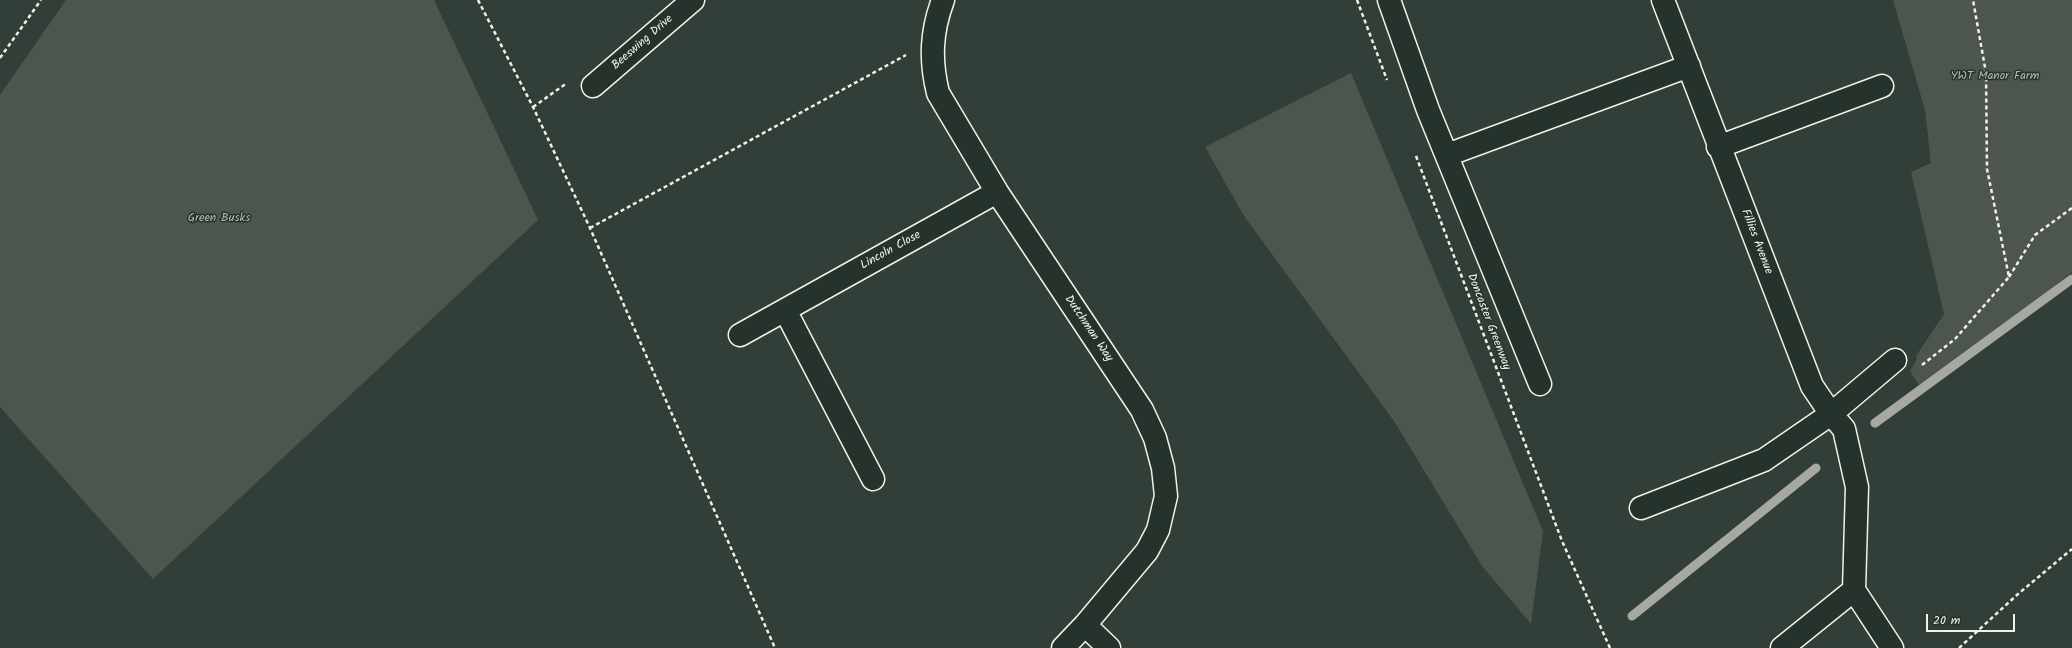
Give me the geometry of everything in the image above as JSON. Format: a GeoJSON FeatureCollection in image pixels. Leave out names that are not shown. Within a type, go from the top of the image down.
{"type":"FeatureCollection","features":[{"type":"Feature","properties":{"kind":"street","name":"Beeswing Drive"},"geometry":{"type":"LineString","coordinates":[[593,86],[693,0]]}},
{"type":"Feature","properties":{"kind":"street","name":"Dutchman Way"},"geometry":{"type":"LineString","coordinates":[[943,0],[936,18],[932,40],[934,75],[938,93],[997,192],[1142,410],[1155,438],[1163,468],[1166,496],[1158,530],[1147,551],[1085,625],[1063,648]]}},
{"type":"Feature","properties":{"kind":"street"},"geometry":{"type":"LineString","coordinates":[[1389,0],[1428,110],[1540,384]]}},
{"type":"Feature","properties":{"kind":"street","name":"Fillies Avenue"},"geometry":{"type":"LineString","coordinates":[[1663,0],[1689,66],[1718,147],[1812,386],[1831,414],[1844,429],[1857,488],[1854,590]]}},
{"type":"Feature","properties":{"kind":"street"},"geometry":{"type":"LineString","coordinates":[[1447,155],[1689,66]]}},
{"type":"Feature","properties":{"kind":"street"},"geometry":{"type":"LineString","coordinates":[[1718,147],[1882,86]]}},
{"type":"Feature","properties":{"kind":"street","name":"Lincoln Close"},"geometry":{"type":"LineString","coordinates":[[740,335],[997,192]]}},
{"type":"Feature","properties":{"kind":"street"},"geometry":{"type":"LineString","coordinates":[[785,310],[873,479]]}},
{"type":"Feature","properties":{"kind":"street"},"geometry":{"type":"LineString","coordinates":[[1641,508],[1764,460],[1831,414],[1895,360]]}},
{"type":"Feature","properties":{"kind":"street"},"geometry":{"type":"LineString","coordinates":[[1782,648],[1854,590],[1892,648]]}},
{"type":"Feature","properties":{"kind":"street"},"geometry":{"type":"LineString","coordinates":[[1085,625],[1108,648]]}},
{"type":"Feature","properties":{"kind":"path"},"geometry":{"type":"LineString","coordinates":[[0,58],[40,0]]}},
{"type":"Feature","properties":{"kind":"path"},"geometry":{"type":"LineString","coordinates":[[478,0],[533,107],[590,228],[775,648]]}},
{"type":"Feature","properties":{"kind":"path"},"geometry":{"type":"LineString","coordinates":[[1357,0],[1388,82]]}},
{"type":"Feature","properties":{"kind":"path"},"geometry":{"type":"LineString","coordinates":[[1973,0],[1986,73],[1987,169],[2009,278]]}},
{"type":"Feature","properties":{"kind":"path"},"geometry":{"type":"LineString","coordinates":[[590,228],[932,40]]}},
{"type":"Feature","properties":{"kind":"path"},"geometry":{"type":"LineString","coordinates":[[533,107],[575,77],[593,86]]}},
{"type":"Feature","properties":{"kind":"path","name":"Doncaster Greenway"},"geometry":{"type":"LineString","coordinates":[[1416,156],[1562,541],[1610,648]]}},
{"type":"Feature","properties":{"kind":"path"},"geometry":{"type":"LineString","coordinates":[[1918,369],[1954,339],[2009,278],[2035,234],[2072,208]]}},
{"type":"Feature","properties":{"kind":"path"},"geometry":{"type":"LineString","coordinates":[[1958,648],[2018,594],[2072,549]]}},
{"type":"Feature","properties":{"kind":"green space","name":"Green Busks"},"geometry":{"type":"Polygon","coordinates":[[[66,0],[434,0],[538,220],[153,579],[0,407],[0,95],[66,0]]]}},
{"type":"Feature","properties":{"kind":"green space","name":"YWT Manor Farm"},"geometry":{"type":"Polygon","coordinates":[[[1893,0],[2072,0],[2072,272],[1933,381],[1931,379],[1920,387],[1910,371],[1917,359],[1916,356],[1944,314],[1911,172],[1931,163],[1925,110],[1893,0]]]}},
{"type":"Feature","properties":{"kind":"green space"},"geometry":{"type":"Polygon","coordinates":[[[1351,73],[1543,531],[1531,624],[1482,566],[1394,421],[1244,216],[1205,147],[1351,73]]]}},
{"type":"Feature","properties":{"kind":"waterway"},"geometry":{"type":"LineString","coordinates":[[1875,423],[2072,279]]}},
{"type":"Feature","properties":{"kind":"waterway"},"geometry":{"type":"LineString","coordinates":[[1632,616],[1816,468]]}}]}
